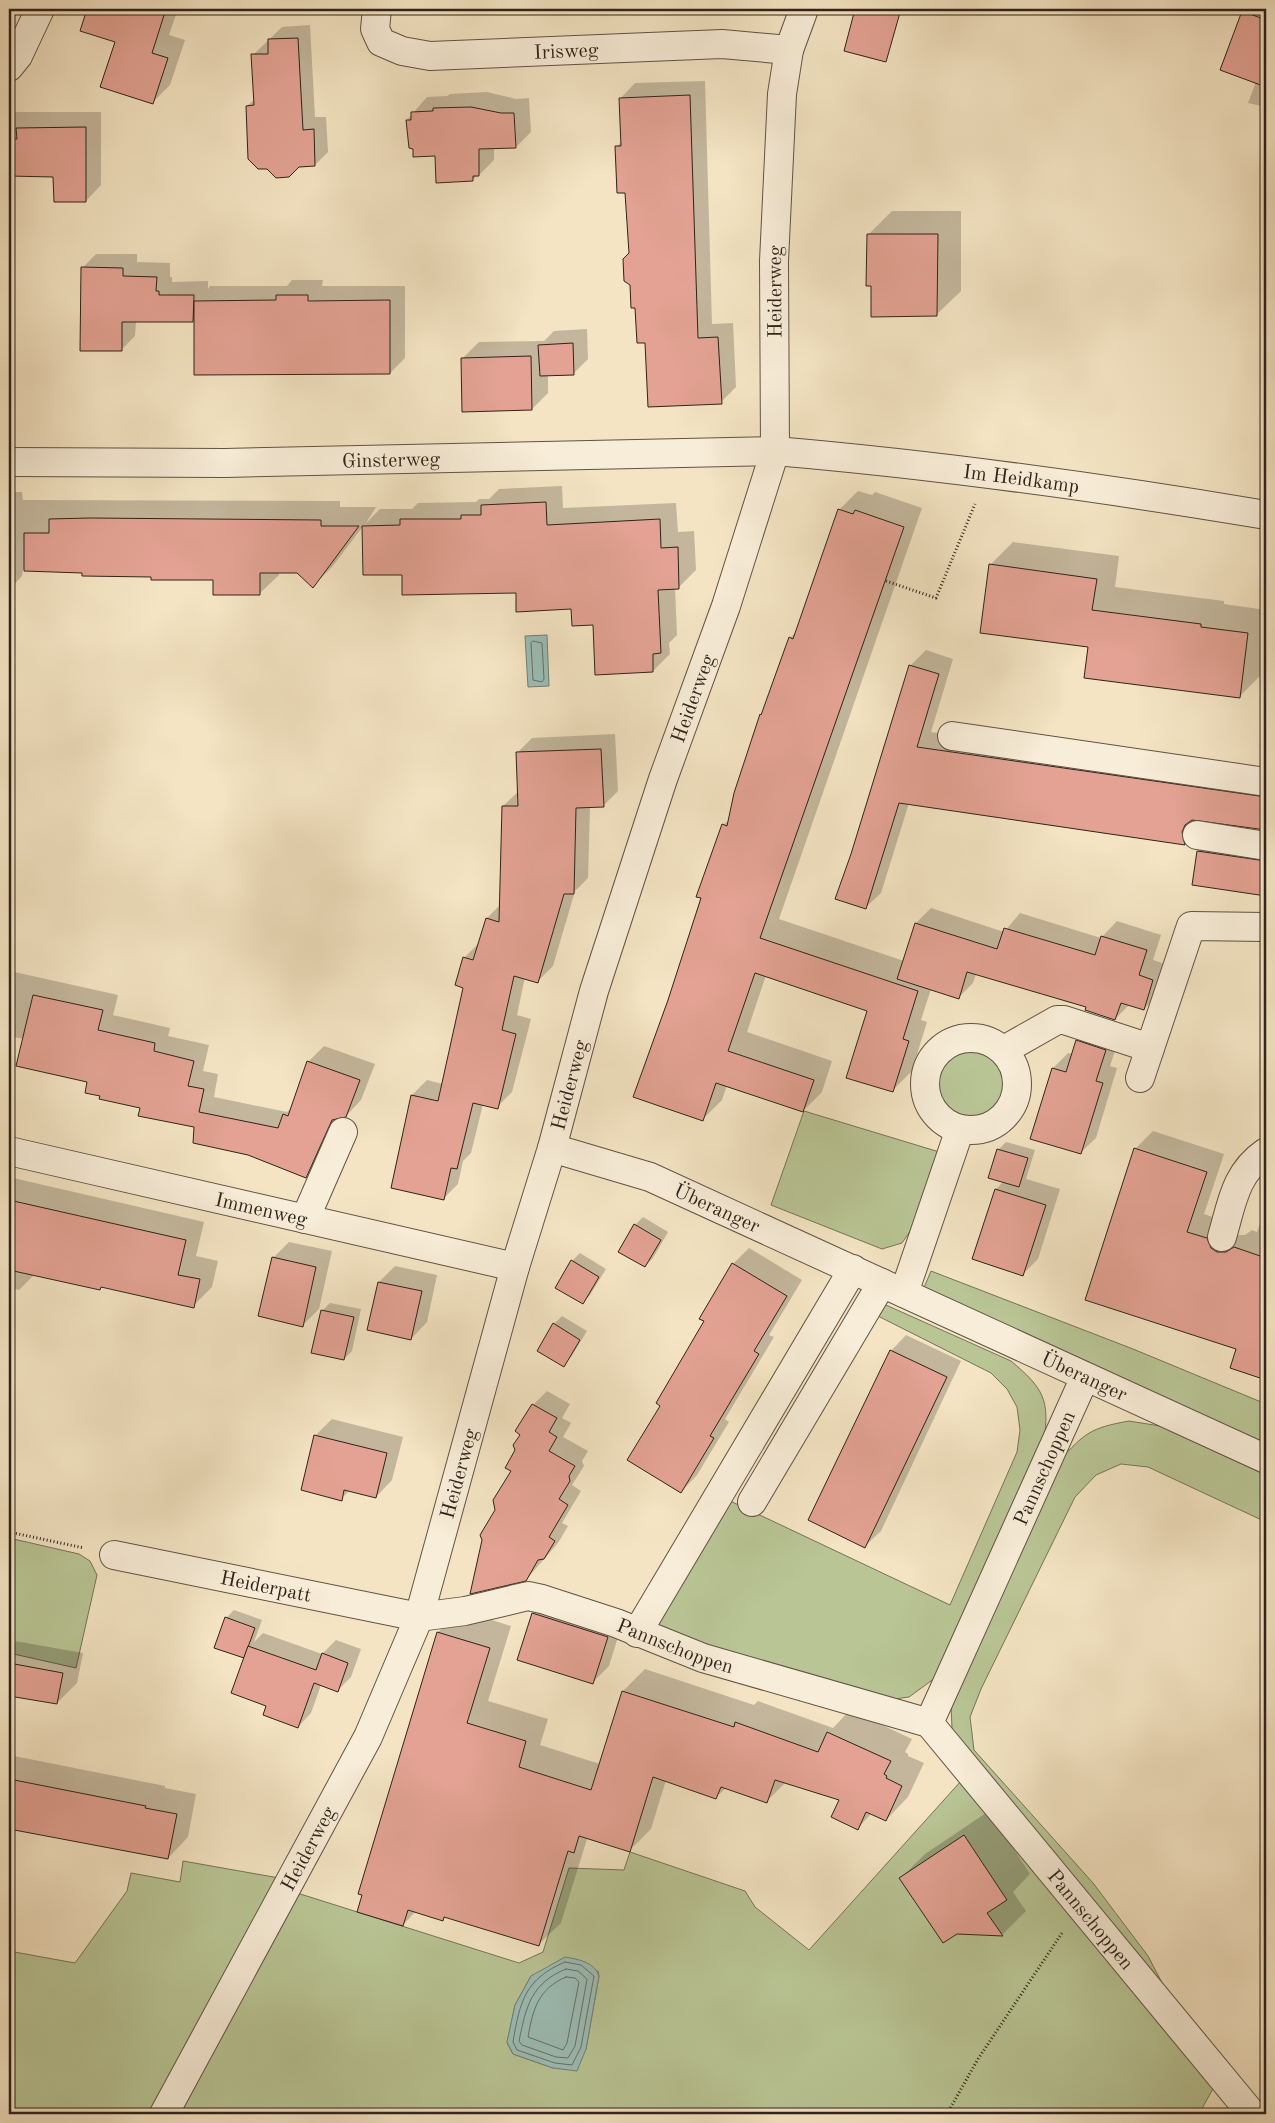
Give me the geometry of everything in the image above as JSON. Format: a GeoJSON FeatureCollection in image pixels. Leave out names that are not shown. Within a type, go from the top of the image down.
{"type":"FeatureCollection","features":[{"type":"Feature","properties":{"kind":"street"},"geometry":{"type":"LineString","coordinates":[[9,67],[18,56],[40,9]]}},
{"type":"Feature","properties":{"kind":"street","name":"Irisweg"},"geometry":{"type":"LineString","coordinates":[[377,9],[375,29],[381,42],[402,51],[430,56],[722,44],[790,50]]}},
{"type":"Feature","properties":{"kind":"street","name":"Heiderweg"},"geometry":{"type":"LineString","coordinates":[[164,2114],[368,1737],[419,1617],[514,1267],[552,1148],[594,991],[679,731],[726,606],[775,451],[774,261],[782,94],[790,50],[804,9]]}},
{"type":"Feature","properties":{"kind":"street","name":"Ginsterweg"},"geometry":{"type":"LineString","coordinates":[[9,462],[225,463],[775,451]]}},
{"type":"Feature","properties":{"kind":"street","name":"Im Heidkamp"},"geometry":{"type":"LineString","coordinates":[[775,451],[855,458],[1164,498],[1266,516]]}},
{"type":"Feature","properties":{"kind":"street"},"geometry":{"type":"LineString","coordinates":[[952,736],[1266,782]]}},
{"type":"Feature","properties":{"kind":"street"},"geometry":{"type":"LineString","coordinates":[[1198,836],[1266,846]]}},
{"type":"Feature","properties":{"kind":"street"},"geometry":{"type":"LineString","coordinates":[[1140,1078],[1191,926],[1266,927]]}},
{"type":"Feature","properties":{"kind":"street"},"geometry":{"type":"LineString","coordinates":[[1004,1050],[1057,1020],[1064,1020],[1150,1048]]}},
{"type":"Feature","properties":{"kind":"street"},"geometry":{"type":"LineString","coordinates":[[972,1037],[989,1040],[1004,1050],[1013,1062],[1018,1076],[1018,1092],[1013,1106],[1003,1118],[991,1127],[976,1130],[960,1129],[945,1123],[933,1110],[926,1095],[925,1078],[930,1062],[941,1049],[955,1040],[964,1038],[972,1037]]}},
{"type":"Feature","properties":{"kind":"street"},"geometry":{"type":"LineString","coordinates":[[752,1502],[893,1288],[960,1129]]}},
{"type":"Feature","properties":{"kind":"street"},"geometry":{"type":"LineString","coordinates":[[305,1219],[343,1132]]}},
{"type":"Feature","properties":{"kind":"street","name":"Überanger"},"geometry":{"type":"LineString","coordinates":[[552,1148],[650,1177],[1266,1459]]}},
{"type":"Feature","properties":{"kind":"street","name":"Immenweg"},"geometry":{"type":"LineString","coordinates":[[9,1151],[514,1267]]}},
{"type":"Feature","properties":{"kind":"street"},"geometry":{"type":"LineString","coordinates":[[1222,1237],[1240,1178],[1252,1162],[1266,1152]]}},
{"type":"Feature","properties":{"kind":"street"},"geometry":{"type":"LineString","coordinates":[[637,1632],[853,1270]]}},
{"type":"Feature","properties":{"kind":"street","name":"Pannschoppen"},"geometry":{"type":"LineString","coordinates":[[929,1723],[1085,1376]]}},
{"type":"Feature","properties":{"kind":"street","name":"Heiderpatt"},"geometry":{"type":"LineString","coordinates":[[114,1555],[419,1617]]}},
{"type":"Feature","properties":{"kind":"street","name":"Pannschoppen"},"geometry":{"type":"LineString","coordinates":[[419,1617],[466,1611],[528,1596],[607,1620],[703,1658],[929,1723],[1252,2114]]}},
{"type":"Feature","properties":{"kind":"path"},"geometry":{"type":"LineString","coordinates":[[886,581],[936,598],[986,475]]}},
{"type":"Feature","properties":{"kind":"path"},"geometry":{"type":"LineString","coordinates":[[9,1532],[114,1555]]}},
{"type":"Feature","properties":{"kind":"path"},"geometry":{"type":"LineString","coordinates":[[947,2114],[978,2059],[1081,1906]]}},
{"type":"Feature","properties":{"kind":"green space"},"geometry":{"type":"Polygon","coordinates":[[[972,1048],[985,1051],[997,1058],[1004,1070],[1007,1083],[1004,1096],[997,1108],[985,1115],[972,1118],[959,1115],[947,1108],[940,1096],[937,1083],[940,1070],[947,1058],[959,1051],[972,1048]]]}},
{"type":"Feature","properties":{"kind":"green space"},"geometry":{"type":"Polygon","coordinates":[[[804,1111],[946,1154],[913,1227],[902,1243],[882,1249],[771,1205],[804,1111]]]}},
{"type":"Feature","properties":{"kind":"green space"},"geometry":{"type":"Polygon","coordinates":[[[931,1271],[1133,1349],[1266,1404],[1266,1443],[923,1290],[931,1271]]]}},
{"type":"Feature","properties":{"kind":"green space"},"geometry":{"type":"Polygon","coordinates":[[[877,1301],[1011,1361],[1037,1387],[1045,1404],[1046,1415],[1044,1441],[942,1673],[909,1697],[880,1701],[651,1628],[728,1500],[950,1605],[1017,1452],[1020,1430],[1017,1407],[1007,1389],[991,1373],[872,1313],[877,1301]]]}},
{"type":"Feature","properties":{"kind":"green space"},"geometry":{"type":"Polygon","coordinates":[[[1129,1421],[1160,1426],[1266,1475],[1266,1522],[1148,1467],[1121,1464],[1096,1475],[1075,1497],[981,1689],[970,1717],[974,1750],[1093,1883],[1148,1956],[1170,1998],[962,1753],[952,1728],[951,1705],[1059,1461],[1075,1444],[1089,1433],[1105,1426],[1129,1421]]]}},
{"type":"Feature","properties":{"kind":"green space"},"geometry":{"type":"Polygon","coordinates":[[[9,1538],[79,1554],[90,1561],[97,1575],[76,1668],[9,1653],[9,1538]]]}},
{"type":"Feature","properties":{"kind":"green space"},"geometry":{"type":"Polygon","coordinates":[[[961,1781],[1215,2085],[1199,2114],[173,2114],[294,1892],[519,1963],[543,1952],[569,1868],[624,1870],[630,1852],[745,1891],[755,1907],[809,1950],[961,1781]],[[598,1971],[531,1976],[515,2005],[507,2043],[513,2054],[553,2068],[586,2049],[599,1976],[598,1971]]]}},
{"type":"Feature","properties":{"kind":"green space"},"geometry":{"type":"Polygon","coordinates":[[[183,1861],[279,1878],[153,2114],[9,2114],[9,1951],[75,1963],[127,1891],[131,1873],[180,1882],[183,1861]]]}},
{"type":"Feature","properties":{"kind":"water"},"geometry":{"type":"Polygon","coordinates":[[[547,635],[549,686],[528,687],[525,636],[547,635]]]}},
{"type":"Feature","properties":{"kind":"water"},"geometry":{"type":"Polygon","coordinates":[[[565,1957],[590,1964],[599,1976],[586,2049],[577,2071],[553,2068],[513,2054],[507,2042],[515,2005],[531,1976],[565,1957]]]}},
{"type":"Feature","properties":{"kind":"building"},"geometry":{"type":"Polygon","coordinates":[[[87,9],[166,9],[152,53],[168,58],[153,104],[100,87],[115,42],[80,31],[87,9]]]}},
{"type":"Feature","properties":{"kind":"building"},"geometry":{"type":"Polygon","coordinates":[[[855,9],[901,9],[886,62],[844,51],[855,9]]]}},
{"type":"Feature","properties":{"kind":"building"},"geometry":{"type":"Polygon","coordinates":[[[1242,11],[1266,20],[1266,87],[1220,70],[1242,11]]]}},
{"type":"Feature","properties":{"kind":"building"},"geometry":{"type":"Polygon","coordinates":[[[298,38],[303,130],[314,129],[315,166],[299,167],[289,177],[276,178],[267,169],[258,169],[248,159],[246,106],[254,105],[251,54],[268,54],[268,39],[298,38]]]}},
{"type":"Feature","properties":{"kind":"building"},"geometry":{"type":"Polygon","coordinates":[[[690,95],[698,338],[718,337],[722,404],[648,407],[645,343],[637,343],[635,308],[631,308],[630,285],[624,281],[623,259],[629,253],[625,193],[617,193],[615,146],[621,146],[619,98],[690,95]]]}},
{"type":"Feature","properties":{"kind":"building"},"geometry":{"type":"Polygon","coordinates":[[[471,107],[501,113],[514,113],[516,148],[479,149],[479,176],[473,176],[473,181],[436,183],[435,156],[413,157],[413,149],[409,148],[406,120],[411,120],[411,112],[433,111],[433,108],[471,107]]]}},
{"type":"Feature","properties":{"kind":"building"},"geometry":{"type":"Polygon","coordinates":[[[86,127],[86,202],[54,202],[53,177],[9,176],[9,139],[17,139],[16,128],[86,127]]]}},
{"type":"Feature","properties":{"kind":"building"},"geometry":{"type":"Polygon","coordinates":[[[867,234],[938,234],[937,316],[871,317],[871,286],[866,286],[867,234]]]}},
{"type":"Feature","properties":{"kind":"building"},"geometry":{"type":"Polygon","coordinates":[[[81,267],[123,268],[123,276],[157,277],[156,291],[159,291],[159,295],[194,295],[193,322],[122,322],[122,351],[80,351],[81,267]]]}},
{"type":"Feature","properties":{"kind":"building"},"geometry":{"type":"Polygon","coordinates":[[[276,295],[308,295],[308,301],[390,300],[390,374],[194,375],[194,301],[276,300],[276,295]]]}},
{"type":"Feature","properties":{"kind":"building"},"geometry":{"type":"Polygon","coordinates":[[[573,343],[574,375],[540,376],[538,345],[573,343]]]}},
{"type":"Feature","properties":{"kind":"building"},"geometry":{"type":"Polygon","coordinates":[[[531,356],[532,410],[462,412],[461,358],[531,356]]]}},
{"type":"Feature","properties":{"kind":"building"},"geometry":{"type":"Polygon","coordinates":[[[546,502],[547,525],[660,519],[661,548],[678,547],[679,589],[658,590],[661,653],[653,654],[653,672],[595,675],[593,625],[572,626],[571,609],[516,612],[516,593],[402,595],[402,575],[363,575],[362,526],[400,525],[400,519],[461,519],[461,515],[481,515],[481,505],[546,502]]]}},
{"type":"Feature","properties":{"kind":"building"},"geometry":{"type":"Polygon","coordinates":[[[838,509],[853,514],[855,510],[904,527],[760,938],[918,991],[903,1039],[909,1041],[893,1092],[846,1078],[867,1011],[755,973],[728,1051],[814,1080],[803,1112],[716,1083],[703,1121],[633,1097],[668,1000],[701,898],[696,897],[722,824],[727,826],[734,793],[760,714],[789,637],[793,639],[838,509]]]}},
{"type":"Feature","properties":{"kind":"building"},"geometry":{"type":"Polygon","coordinates":[[[49,519],[321,520],[321,526],[359,526],[313,588],[297,573],[260,573],[260,595],[213,595],[213,580],[151,580],[151,577],[82,576],[82,573],[24,571],[24,533],[49,533],[49,519]]]}},
{"type":"Feature","properties":{"kind":"building"},"geometry":{"type":"Polygon","coordinates":[[[989,564],[1097,579],[1092,610],[1201,624],[1201,627],[1248,633],[1240,698],[1084,678],[1088,647],[980,633],[989,564]]]}},
{"type":"Feature","properties":{"kind":"building"},"geometry":{"type":"Polygon","coordinates":[[[909,665],[939,674],[917,747],[1266,797],[1266,830],[1192,820],[1185,825],[1182,832],[1185,845],[899,803],[866,909],[835,899],[851,854],[909,665]]]}},
{"type":"Feature","properties":{"kind":"building"},"geometry":{"type":"Polygon","coordinates":[[[601,749],[604,807],[576,808],[574,894],[564,894],[538,983],[514,976],[502,1030],[516,1034],[498,1109],[473,1103],[457,1169],[451,1168],[444,1200],[391,1188],[411,1095],[438,1101],[463,988],[455,985],[463,957],[473,960],[486,918],[499,922],[502,806],[518,806],[516,752],[601,749]]]}},
{"type":"Feature","properties":{"kind":"building"},"geometry":{"type":"Polygon","coordinates":[[[1197,851],[1266,861],[1266,896],[1192,885],[1197,851]]]}},
{"type":"Feature","properties":{"kind":"building"},"geometry":{"type":"Polygon","coordinates":[[[915,923],[997,949],[1004,928],[1095,955],[1101,936],[1147,950],[1139,975],[1153,980],[1144,1010],[1121,1003],[1115,1020],[1085,1010],[1086,1007],[967,972],[959,999],[897,979],[915,923]]]}},
{"type":"Feature","properties":{"kind":"building"},"geometry":{"type":"Polygon","coordinates":[[[33,995],[103,1010],[98,1030],[155,1043],[154,1051],[194,1061],[188,1086],[204,1089],[199,1112],[278,1128],[283,1114],[288,1116],[307,1061],[360,1080],[346,1117],[332,1120],[306,1178],[248,1155],[193,1143],[194,1127],[138,1116],[140,1108],[99,1099],[100,1096],[85,1093],[87,1082],[16,1066],[33,995]]]}},
{"type":"Feature","properties":{"kind":"building"},"geometry":{"type":"Polygon","coordinates":[[[1076,1040],[1106,1050],[1096,1081],[1103,1083],[1081,1154],[1030,1139],[1052,1068],[1066,1072],[1076,1040]]]}},
{"type":"Feature","properties":{"kind":"building"},"geometry":{"type":"Polygon","coordinates":[[[1134,1148],[1207,1172],[1187,1232],[1207,1238],[1211,1248],[1217,1252],[1226,1252],[1234,1247],[1266,1258],[1266,1380],[1230,1368],[1236,1349],[1085,1300],[1134,1148]]]}},
{"type":"Feature","properties":{"kind":"building"},"geometry":{"type":"Polygon","coordinates":[[[997,1149],[1028,1158],[1019,1187],[988,1178],[997,1149]]]}},
{"type":"Feature","properties":{"kind":"building"},"geometry":{"type":"Polygon","coordinates":[[[995,1189],[1046,1205],[1023,1276],[972,1259],[995,1189]]]}},
{"type":"Feature","properties":{"kind":"building"},"geometry":{"type":"Polygon","coordinates":[[[9,1200],[186,1240],[178,1275],[200,1279],[194,1308],[101,1287],[100,1290],[9,1270],[9,1200]]]}},
{"type":"Feature","properties":{"kind":"building"},"geometry":{"type":"Polygon","coordinates":[[[634,1224],[661,1240],[645,1267],[618,1252],[634,1224]]]}},
{"type":"Feature","properties":{"kind":"building"},"geometry":{"type":"Polygon","coordinates":[[[272,1257],[316,1267],[303,1327],[258,1316],[272,1257]]]}},
{"type":"Feature","properties":{"kind":"building"},"geometry":{"type":"Polygon","coordinates":[[[571,1260],[599,1277],[583,1304],[555,1288],[571,1260]]]}},
{"type":"Feature","properties":{"kind":"building"},"geometry":{"type":"Polygon","coordinates":[[[732,1263],[787,1296],[754,1351],[759,1354],[710,1436],[714,1438],[681,1493],[627,1460],[660,1406],[656,1403],[704,1321],[699,1319],[732,1263]]]}},
{"type":"Feature","properties":{"kind":"building"},"geometry":{"type":"Polygon","coordinates":[[[378,1282],[422,1291],[411,1340],[367,1330],[378,1282]]]}},
{"type":"Feature","properties":{"kind":"building"},"geometry":{"type":"Polygon","coordinates":[[[321,1310],[354,1317],[344,1360],[311,1353],[321,1310]]]}},
{"type":"Feature","properties":{"kind":"building"},"geometry":{"type":"Polygon","coordinates":[[[553,1323],[580,1340],[564,1367],[537,1351],[553,1323]]]}},
{"type":"Feature","properties":{"kind":"building"},"geometry":{"type":"Polygon","coordinates":[[[890,1350],[947,1377],[865,1548],[808,1520],[890,1350]]]}},
{"type":"Feature","properties":{"kind":"building"},"geometry":{"type":"Polygon","coordinates":[[[532,1404],[557,1418],[549,1432],[557,1437],[549,1451],[575,1466],[569,1476],[570,1481],[559,1499],[568,1505],[549,1537],[555,1541],[544,1559],[538,1560],[526,1581],[470,1594],[482,1540],[480,1535],[495,1510],[493,1500],[511,1471],[505,1468],[515,1450],[513,1445],[520,1435],[515,1431],[532,1404]]]}},
{"type":"Feature","properties":{"kind":"building"},"geometry":{"type":"Polygon","coordinates":[[[314,1435],[387,1453],[376,1498],[344,1490],[342,1501],[301,1490],[314,1435]]]}},
{"type":"Feature","properties":{"kind":"building"},"geometry":{"type":"Polygon","coordinates":[[[532,1613],[608,1637],[593,1684],[517,1660],[532,1613]]]}},
{"type":"Feature","properties":{"kind":"building"},"geometry":{"type":"Polygon","coordinates":[[[225,1617],[255,1628],[244,1658],[214,1648],[225,1617]]]}},
{"type":"Feature","properties":{"kind":"building"},"geometry":{"type":"Polygon","coordinates":[[[437,1632],[490,1648],[467,1723],[526,1741],[519,1767],[591,1790],[622,1691],[734,1727],[735,1722],[818,1752],[827,1732],[891,1761],[884,1774],[887,1776],[886,1778],[902,1786],[886,1821],[866,1812],[858,1830],[831,1817],[839,1800],[775,1780],[767,1803],[721,1787],[716,1799],[653,1777],[630,1852],[579,1836],[574,1853],[568,1851],[539,1946],[444,1917],[443,1921],[408,1910],[403,1926],[357,1912],[362,1895],[358,1894],[437,1632]]]}},
{"type":"Feature","properties":{"kind":"building"},"geometry":{"type":"Polygon","coordinates":[[[248,1646],[316,1670],[322,1653],[348,1663],[338,1692],[314,1683],[298,1728],[263,1715],[266,1706],[231,1693],[248,1646]]]}},
{"type":"Feature","properties":{"kind":"building"},"geometry":{"type":"Polygon","coordinates":[[[9,1663],[63,1673],[57,1704],[9,1696],[9,1663]]]}},
{"type":"Feature","properties":{"kind":"building"},"geometry":{"type":"Polygon","coordinates":[[[9,1779],[146,1806],[145,1808],[177,1814],[168,1859],[9,1829],[9,1779]]]}},
{"type":"Feature","properties":{"kind":"building"},"geometry":{"type":"Polygon","coordinates":[[[964,1835],[1007,1900],[987,1913],[1003,1936],[957,1934],[943,1943],[899,1878],[964,1835]]]}}]}
